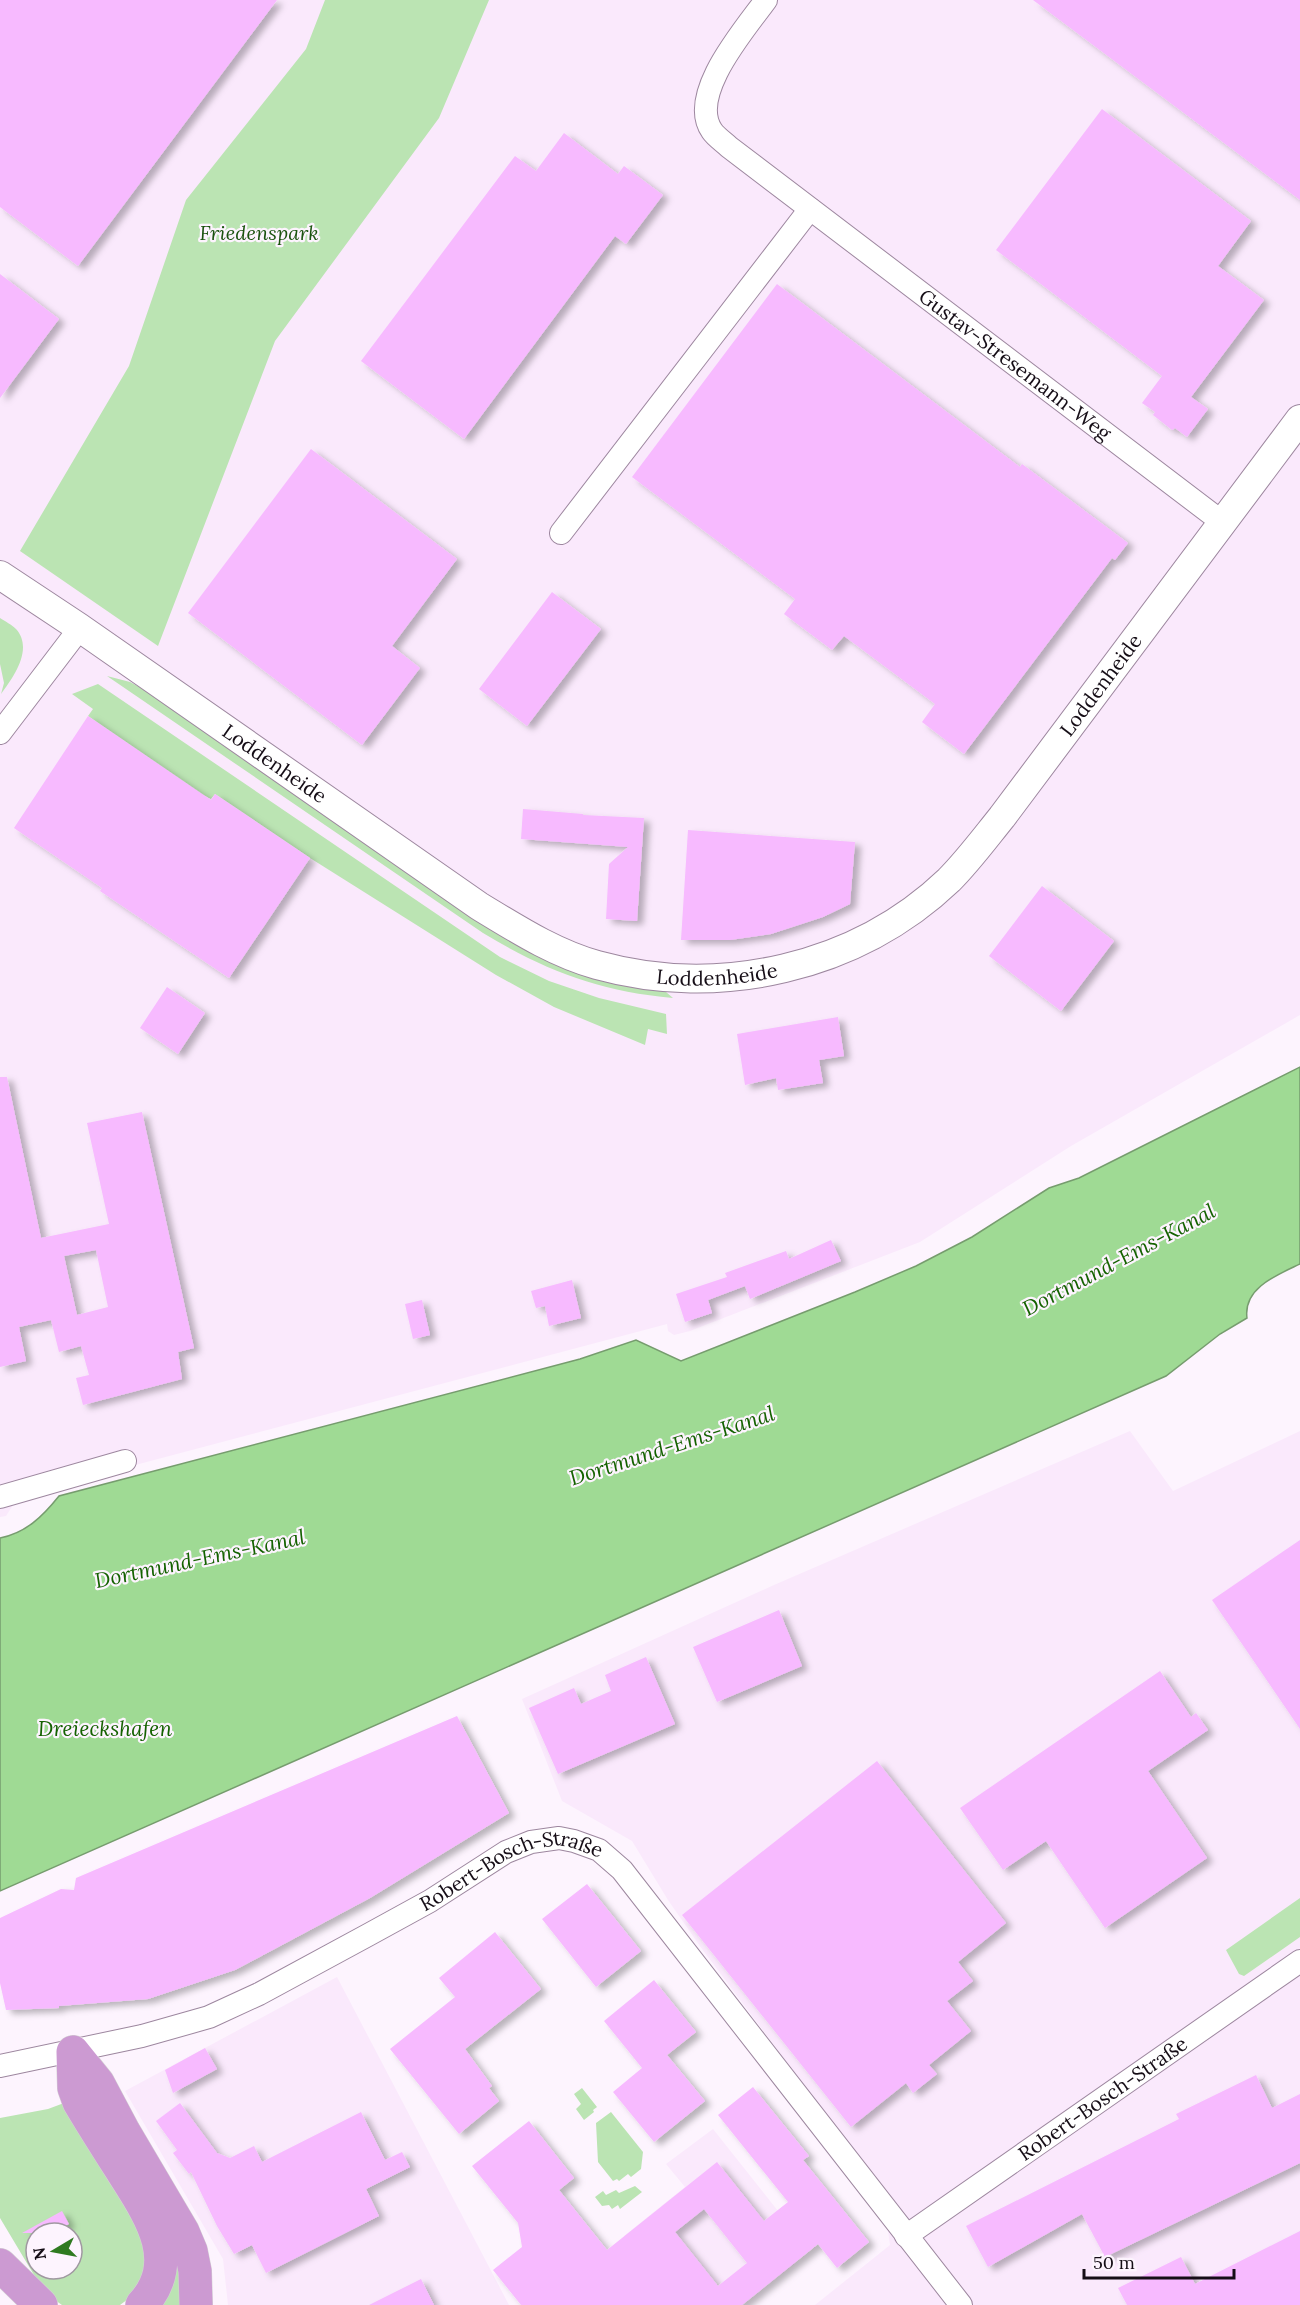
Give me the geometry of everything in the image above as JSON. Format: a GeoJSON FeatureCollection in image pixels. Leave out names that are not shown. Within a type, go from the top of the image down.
{"type":"FeatureCollection","features":[{"type":"Feature","properties":{"kind":"highway"},"geometry":{"type":"LineString","coordinates":[[73,2052],[74,2088],[79,2102],[143,2206],[159,2241],[161,2259],[159,2274],[142,2305]]}},
{"type":"Feature","properties":{"kind":"highway"},"geometry":{"type":"LineString","coordinates":[[73,2052],[98,2083],[183,2232],[191,2251],[195,2271],[196,2305]]}},
{"type":"Feature","properties":{"kind":"highway"},"geometry":{"type":"LineString","coordinates":[[0,2265],[41,2305]]}},
{"type":"Feature","properties":{"kind":"highway"},"geometry":{"type":"LineString","coordinates":[[0,2270],[19,2305]]}},
{"type":"Feature","properties":{"kind":"street","name":"Gustav-Stresemann-Weg"},"geometry":{"type":"LineString","coordinates":[[766,0],[712,79],[706,96],[705,113],[711,131],[1222,522]]}},
{"type":"Feature","properties":{"kind":"street"},"geometry":{"type":"LineString","coordinates":[[561,533],[810,209]]}},
{"type":"Feature","properties":{"kind":"street","name":"Loddenheide"},"geometry":{"type":"LineString","coordinates":[[0,575],[80,628],[470,900],[537,941],[595,964],[648,976],[696,980],[747,976],[788,968],[837,952],[867,938],[924,901],[949,880],[1002,817],[1300,419]]}},
{"type":"Feature","properties":{"kind":"street"},"geometry":{"type":"LineString","coordinates":[[0,733],[80,628]]}},
{"type":"Feature","properties":{"kind":"street"},"geometry":{"type":"LineString","coordinates":[[0,1497],[125,1461]]}},
{"type":"Feature","properties":{"kind":"street","name":"Robert-Bosch-Straße"},"geometry":{"type":"LineString","coordinates":[[0,2066],[177,2028],[209,2017],[270,1988],[430,1901],[518,1846],[544,1839],[559,1838],[574,1841],[599,1850],[622,1870],[961,2305]]}},
{"type":"Feature","properties":{"kind":"street","name":"Robert-Bosch-Straße"},"geometry":{"type":"LineString","coordinates":[[906,2236],[1300,1961]]}},
{"type":"Feature","properties":{"kind":"shaded area"},"geometry":{"type":"Polygon","coordinates":[[[0,0],[1300,0],[1300,1015],[1071,1146],[920,1242],[690,1331],[674,1335],[668,1331],[667,1324],[124,1468],[13,1505],[6,1516],[0,1517],[0,0]]]}},
{"type":"Feature","properties":{"kind":"shaded area"},"geometry":{"type":"Polygon","coordinates":[[[1130,1431],[1173,1491],[1300,1431],[1300,2305],[815,2305],[890,2245],[882,2189],[702,1949],[668,1900],[632,1841],[562,1801],[522,1699],[774,1585],[1130,1431]]]}},
{"type":"Feature","properties":{"kind":"shaded area"},"geometry":{"type":"Polygon","coordinates":[[[337,1977],[509,2305],[228,2305],[223,2259],[125,2091],[337,1977]]]}},
{"type":"Feature","properties":{"kind":"shaded area"},"geometry":{"type":"Polygon","coordinates":[[[713,2129],[782,2216],[797,2262],[742,2305],[679,2305],[624,2236],[685,2187],[666,2164],[713,2129]]]}},
{"type":"Feature","properties":{"kind":"green space","name":"Friedenspark"},"geometry":{"type":"Polygon","coordinates":[[[325,0],[489,0],[439,118],[275,341],[158,646],[20,551],[129,366],[186,200],[306,49],[325,0]]]}},
{"type":"Feature","properties":{"kind":"green space"},"geometry":{"type":"Polygon","coordinates":[[[0,618],[16,629],[23,645],[16,672],[1,694],[4,683],[0,664],[0,618]]]}},
{"type":"Feature","properties":{"kind":"green space"},"geometry":{"type":"Polygon","coordinates":[[[107,676],[130,682],[145,690],[391,859],[666,992],[673,998],[621,990],[574,977],[529,958],[483,933],[107,676]]]}},
{"type":"Feature","properties":{"kind":"green space"},"geometry":{"type":"Polygon","coordinates":[[[98,684],[500,957],[549,981],[599,998],[666,1014],[667,1034],[648,1029],[645,1045],[554,1007],[496,975],[310,858],[215,794],[211,799],[203,795],[88,716],[93,709],[72,694],[98,684]]]}},
{"type":"Feature","properties":{"kind":"green space"},"geometry":{"type":"Polygon","coordinates":[[[1300,1898],[1300,1937],[1244,1976],[1239,1974],[1226,1950],[1300,1898]]]}},
{"type":"Feature","properties":{"kind":"green space"},"geometry":{"type":"Polygon","coordinates":[[[582,2088],[597,2107],[584,2120],[576,2109],[581,2104],[574,2094],[582,2088]]]}},
{"type":"Feature","properties":{"kind":"green space"},"geometry":{"type":"Polygon","coordinates":[[[64,2103],[139,2220],[147,2268],[132,2296],[120,2305],[62,2305],[40,2285],[38,2281],[84,2281],[84,2221],[24,2221],[24,2258],[0,2218],[0,2118],[48,2109],[64,2103]]]}},
{"type":"Feature","properties":{"kind":"green space"},"geometry":{"type":"Polygon","coordinates":[[[611,2112],[643,2152],[641,2169],[631,2177],[628,2174],[619,2181],[617,2179],[613,2181],[598,2162],[596,2123],[611,2112]]]}},
{"type":"Feature","properties":{"kind":"green space"},"geometry":{"type":"Polygon","coordinates":[[[635,2186],[642,2192],[620,2209],[618,2205],[612,2209],[609,2205],[602,2206],[595,2197],[603,2191],[606,2195],[616,2190],[619,2193],[635,2186]]]}},
{"type":"Feature","properties":{"kind":"green space"},"geometry":{"type":"Polygon","coordinates":[[[173,2243],[187,2305],[155,2305],[173,2243]]]}},
{"type":"Feature","properties":{"kind":"water"},"geometry":{"type":"Polygon","coordinates":[[[1300,1067],[1300,1264],[1263,1284],[1250,1298],[1247,1318],[1220,1334],[1166,1376],[0,1891],[0,1538],[26,1528],[59,1496],[580,1359],[636,1340],[681,1361],[916,1266],[972,1237],[1049,1188],[1079,1178],[1300,1067]]]}},
{"type":"Feature","properties":{"kind":"building"},"geometry":{"type":"Polygon","coordinates":[[[0,0],[277,0],[78,266],[0,207],[0,0]]]}},
{"type":"Feature","properties":{"kind":"building"},"geometry":{"type":"Polygon","coordinates":[[[1033,0],[1300,0],[1300,200],[1033,0]]]}},
{"type":"Feature","properties":{"kind":"building"},"geometry":{"type":"Polygon","coordinates":[[[1102,109],[1251,221],[1218,266],[1264,300],[1191,397],[1208,409],[1187,437],[1175,428],[1172,430],[1153,415],[1155,412],[1142,403],[1162,376],[996,250],[1102,109]]]}},
{"type":"Feature","properties":{"kind":"building"},"geometry":{"type":"Polygon","coordinates":[[[564,133],[618,174],[624,166],[663,195],[626,244],[615,236],[464,439],[361,361],[515,156],[536,171],[564,133]]]}},
{"type":"Feature","properties":{"kind":"building"},"geometry":{"type":"Polygon","coordinates":[[[0,274],[59,319],[0,398],[0,274]]]}},
{"type":"Feature","properties":{"kind":"building"},"geometry":{"type":"Polygon","coordinates":[[[777,284],[1020,467],[1022,464],[1128,543],[1115,560],[1112,558],[964,754],[922,722],[935,704],[844,636],[832,650],[784,614],[795,599],[632,477],[777,284]]]}},
{"type":"Feature","properties":{"kind":"building"},"geometry":{"type":"Polygon","coordinates":[[[311,449],[457,559],[392,646],[420,668],[362,745],[188,613],[311,449]]]}},
{"type":"Feature","properties":{"kind":"building"},"geometry":{"type":"Polygon","coordinates":[[[552,592],[601,629],[527,726],[479,689],[552,592]]]}},
{"type":"Feature","properties":{"kind":"building"},"geometry":{"type":"Polygon","coordinates":[[[88,716],[211,800],[215,794],[310,858],[229,978],[100,891],[102,888],[14,828],[88,716]]]}},
{"type":"Feature","properties":{"kind":"building"},"geometry":{"type":"Polygon","coordinates":[[[523,809],[644,818],[637,921],[606,919],[609,864],[628,847],[521,839],[523,809]]]}},
{"type":"Feature","properties":{"kind":"building"},"geometry":{"type":"Polygon","coordinates":[[[688,830],[855,842],[850,904],[823,917],[771,934],[730,940],[681,940],[688,830]]]}},
{"type":"Feature","properties":{"kind":"building"},"geometry":{"type":"Polygon","coordinates":[[[1042,886],[1114,941],[1061,1011],[989,956],[1042,886]]]}},
{"type":"Feature","properties":{"kind":"building"},"geometry":{"type":"Polygon","coordinates":[[[167,987],[205,1013],[178,1054],[140,1028],[167,987]]]}},
{"type":"Feature","properties":{"kind":"building"},"geometry":{"type":"Polygon","coordinates":[[[838,1017],[844,1056],[819,1060],[823,1083],[778,1090],[776,1078],[745,1085],[737,1034],[838,1017]]]}},
{"type":"Feature","properties":{"kind":"building"},"geometry":{"type":"Polygon","coordinates":[[[0,1077],[7,1077],[41,1238],[109,1224],[87,1123],[142,1112],[194,1348],[178,1352],[182,1379],[83,1405],[76,1378],[89,1375],[81,1346],[59,1352],[51,1320],[19,1327],[26,1361],[0,1367],[0,1077]],[[96,1250],[64,1256],[77,1315],[108,1307],[96,1250]]]}},
{"type":"Feature","properties":{"kind":"building"},"geometry":{"type":"Polygon","coordinates":[[[831,1240],[841,1261],[750,1299],[745,1286],[708,1300],[712,1313],[685,1322],[676,1294],[727,1277],[725,1273],[786,1251],[789,1259],[831,1240]]]}},
{"type":"Feature","properties":{"kind":"building"},"geometry":{"type":"Polygon","coordinates":[[[572,1280],[581,1318],[549,1326],[545,1306],[536,1308],[531,1291],[572,1280]]]}},
{"type":"Feature","properties":{"kind":"building"},"geometry":{"type":"Polygon","coordinates":[[[422,1300],[430,1335],[413,1339],[405,1304],[422,1300]]]}},
{"type":"Feature","properties":{"kind":"building"},"geometry":{"type":"Polygon","coordinates":[[[1300,1540],[1300,1729],[1212,1600],[1300,1540]]]}},
{"type":"Feature","properties":{"kind":"building"},"geometry":{"type":"Polygon","coordinates":[[[779,1610],[802,1666],[717,1702],[693,1647],[779,1610]]]}},
{"type":"Feature","properties":{"kind":"building"},"geometry":{"type":"Polygon","coordinates":[[[646,1657],[675,1724],[558,1774],[529,1708],[574,1688],[581,1704],[611,1691],[605,1675],[646,1657]]]}},
{"type":"Feature","properties":{"kind":"building"},"geometry":{"type":"Polygon","coordinates":[[[1160,1671],[1191,1717],[1196,1713],[1208,1730],[1148,1771],[1207,1858],[1105,1928],[1046,1841],[1003,1870],[960,1808],[1160,1671]]]}},
{"type":"Feature","properties":{"kind":"building"},"geometry":{"type":"Polygon","coordinates":[[[457,1716],[509,1813],[370,1898],[235,1970],[148,1999],[59,2006],[59,2008],[6,2010],[0,1983],[0,1918],[61,1889],[74,1890],[76,1878],[457,1716]]]}},
{"type":"Feature","properties":{"kind":"building"},"geometry":{"type":"Polygon","coordinates":[[[877,1761],[1006,1923],[958,1962],[973,1981],[947,2001],[971,2031],[929,2065],[937,2074],[913,2093],[906,2083],[851,2127],[682,1915],[877,1761]]]}},
{"type":"Feature","properties":{"kind":"building"},"geometry":{"type":"Polygon","coordinates":[[[587,1884],[641,1951],[596,1987],[542,1919],[587,1884]]]}},
{"type":"Feature","properties":{"kind":"building"},"geometry":{"type":"Polygon","coordinates":[[[495,1932],[541,1989],[465,2049],[492,2086],[489,2088],[499,2101],[459,2134],[390,2049],[455,1997],[439,1978],[495,1932]]]}},
{"type":"Feature","properties":{"kind":"building"},"geometry":{"type":"Polygon","coordinates":[[[654,1980],[696,2032],[667,2055],[705,2101],[654,2142],[613,2092],[642,2068],[604,2021],[654,1980]]]}},
{"type":"Feature","properties":{"kind":"building"},"geometry":{"type":"Polygon","coordinates":[[[205,2048],[217,2069],[173,2093],[165,2070],[205,2048]]]}},
{"type":"Feature","properties":{"kind":"building"},"geometry":{"type":"Polygon","coordinates":[[[1256,2075],[1272,2108],[1300,2094],[1300,2163],[1105,2257],[1082,2214],[988,2267],[966,2226],[1179,2119],[1176,2114],[1256,2075]]]}},
{"type":"Feature","properties":{"kind":"building"},"geometry":{"type":"Polygon","coordinates":[[[753,2087],[809,2156],[803,2160],[869,2242],[837,2268],[818,2244],[742,2305],[521,2305],[493,2270],[522,2247],[518,2223],[472,2166],[529,2121],[574,2178],[559,2190],[607,2250],[717,2162],[764,2221],[788,2202],[718,2115],[753,2087]],[[704,2209],[675,2232],[718,2286],[747,2263],[704,2209]]]}},
{"type":"Feature","properties":{"kind":"building"},"geometry":{"type":"Polygon","coordinates":[[[180,2103],[217,2153],[230,2158],[254,2146],[262,2162],[361,2112],[385,2160],[402,2152],[410,2167],[366,2189],[379,2216],[266,2273],[252,2245],[234,2254],[217,2226],[191,2172],[189,2174],[173,2153],[177,2150],[156,2121],[180,2103]]]}},
{"type":"Feature","properties":{"kind":"building"},"geometry":{"type":"Polygon","coordinates":[[[62,2211],[67,2221],[44,2221],[62,2211]]]}},
{"type":"Feature","properties":{"kind":"building"},"geometry":{"type":"Polygon","coordinates":[[[1300,2231],[1300,2305],[1127,2305],[1118,2288],[1181,2257],[1195,2284],[1300,2231]]]}},
{"type":"Feature","properties":{"kind":"building"},"geometry":{"type":"Polygon","coordinates":[[[421,2279],[434,2305],[369,2305],[421,2279]]]}},
{"type":"Feature","properties":{"kind":"water label","name":"Dortmund-Ems-Kanal"},"geometry":{"type":"Point","coordinates":[1119,1260]}},
{"type":"Feature","properties":{"kind":"water label","name":"Dortmund-Ems-Kanal"},"geometry":{"type":"Point","coordinates":[672,1446]}},
{"type":"Feature","properties":{"kind":"water label","name":"Dortmund-Ems-Kanal"},"geometry":{"type":"Point","coordinates":[200,1559]}},
{"type":"Feature","properties":{"kind":"water label","name":"Dreieckshafen"},"geometry":{"type":"Point","coordinates":[105,1729]}}]}
